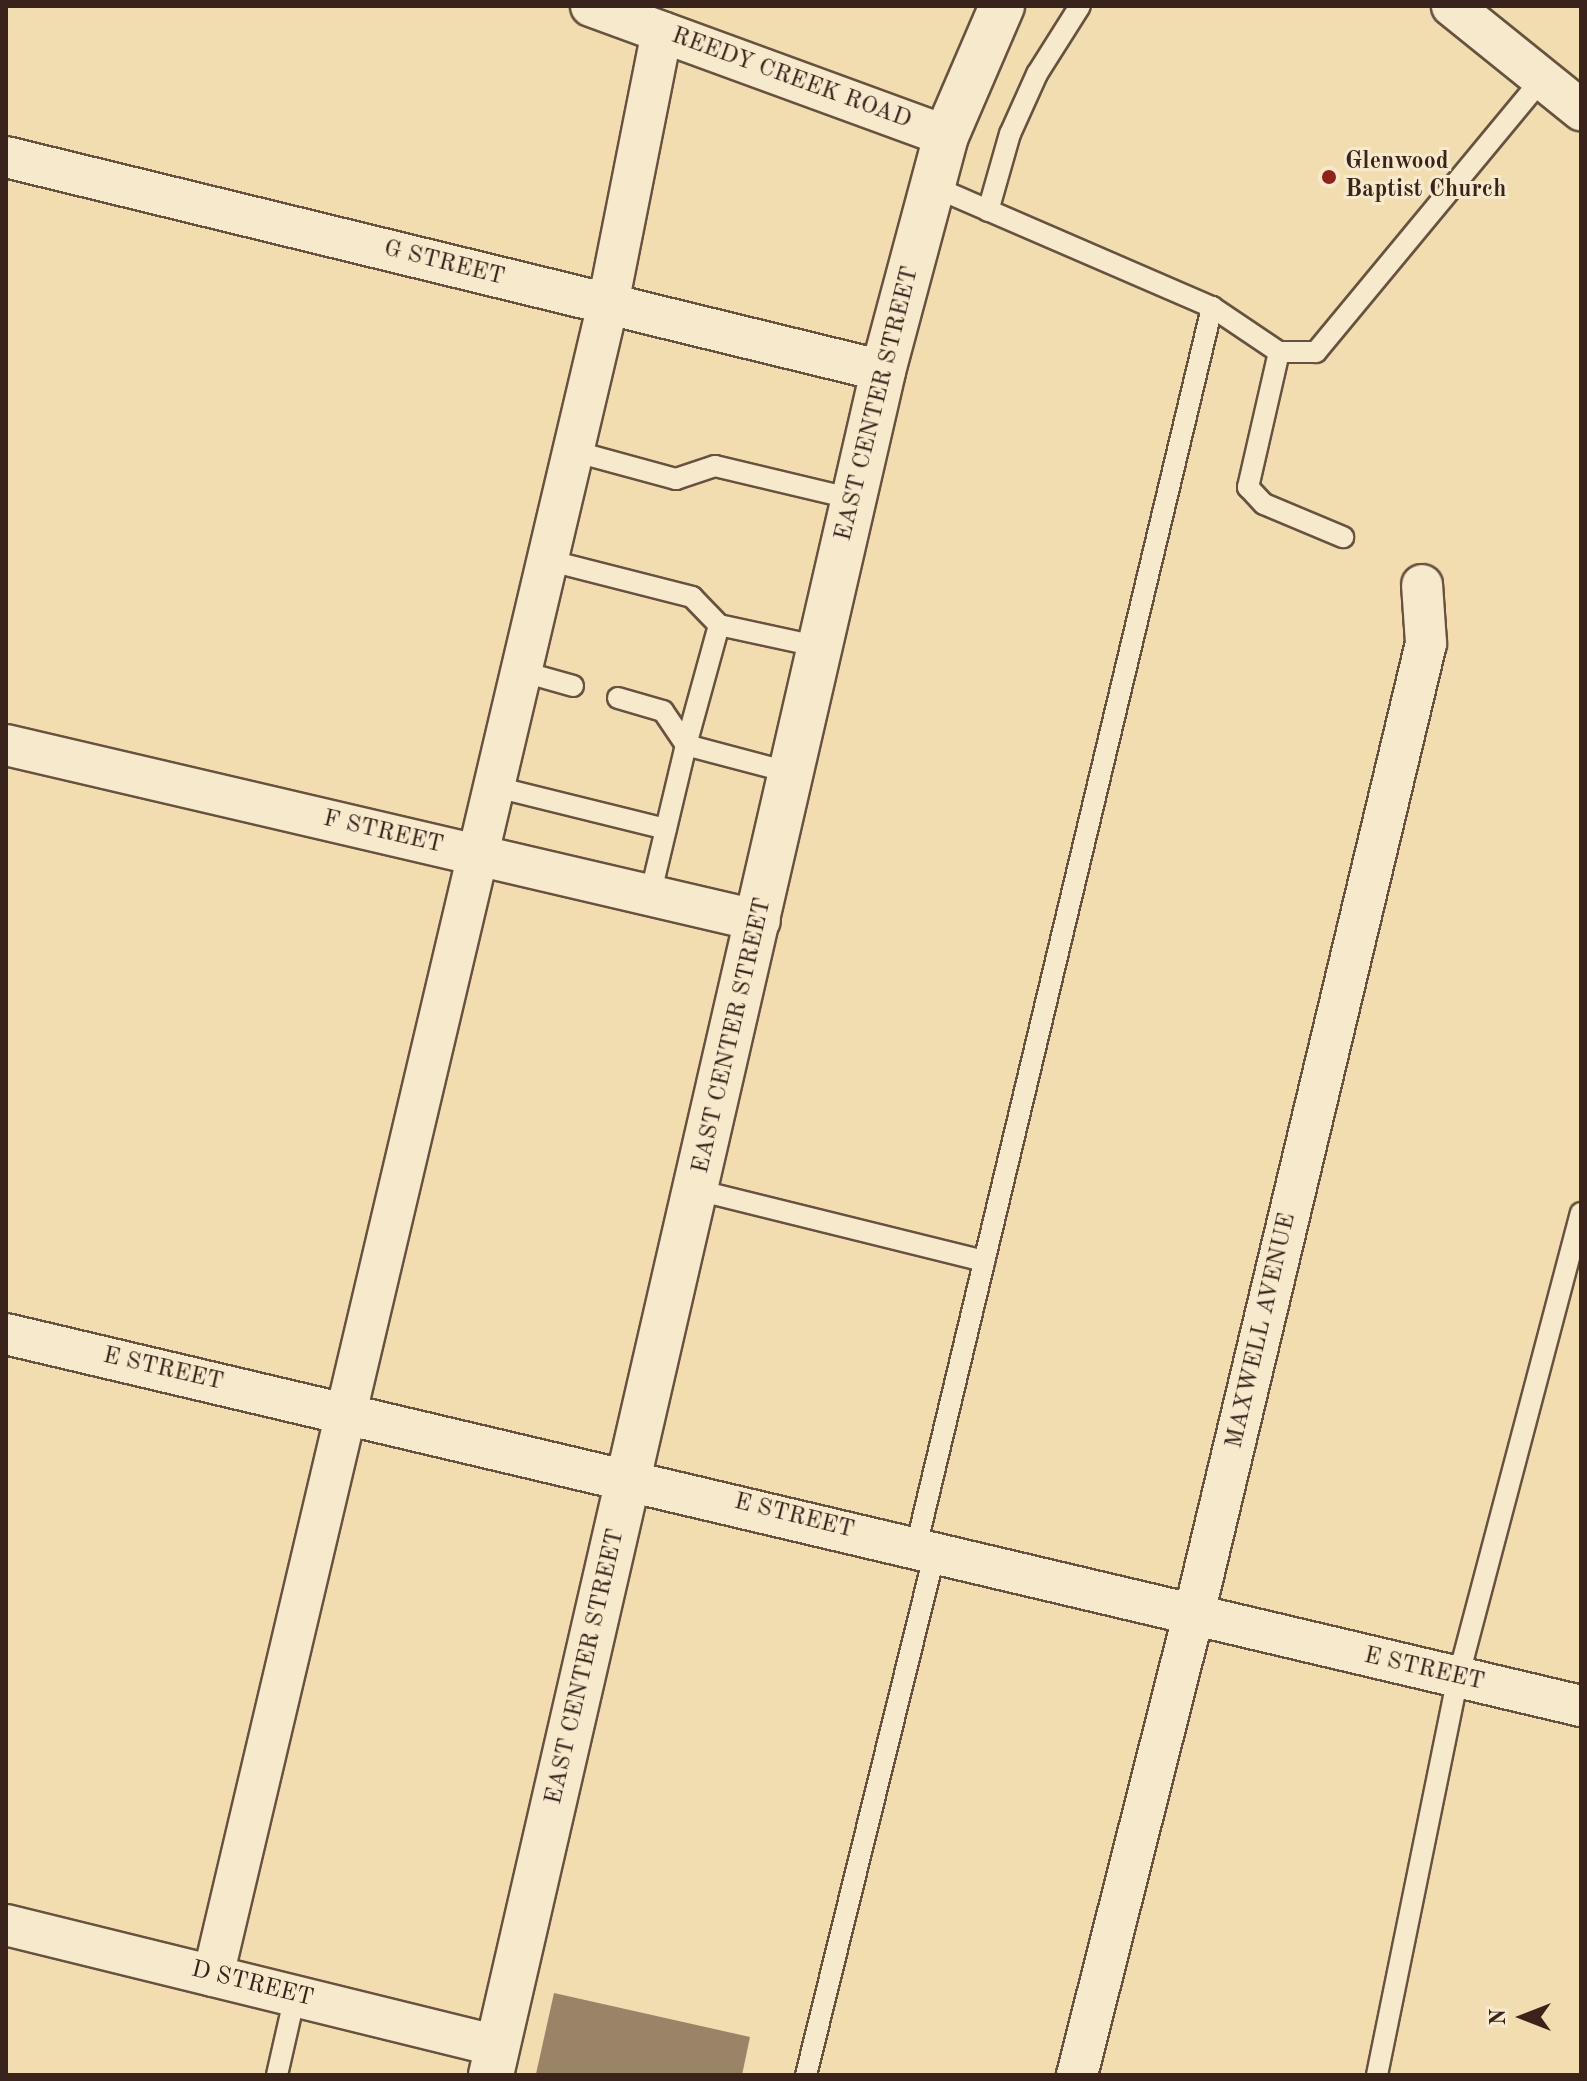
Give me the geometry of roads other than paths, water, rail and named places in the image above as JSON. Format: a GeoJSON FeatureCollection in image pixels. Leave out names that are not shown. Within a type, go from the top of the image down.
{"type":"FeatureCollection","features":[{"type":"Feature","properties":{"kind":"street","name":"REEDY CREEK ROAD"},"geometry":{"type":"LineString","coordinates":[[591,6],[946,136]]}},
{"type":"Feature","properties":{"kind":"street","name":"EAST CENTER STREET"},"geometry":{"type":"LineString","coordinates":[[495,2060],[760,921],[883,371],[946,136],[1002,6]]}},
{"type":"Feature","properties":{"kind":"street"},"geometry":{"type":"LineString","coordinates":[[1452,6],[1581,110]]}},
{"type":"Feature","properties":{"kind":"street"},"geometry":{"type":"LineString","coordinates":[[213,1976],[348,1413],[475,855],[608,304],[662,32]]}},
{"type":"Feature","properties":{"kind":"street","name":"G STREET"},"geometry":{"type":"LineString","coordinates":[[6,157],[883,371]]}},
{"type":"Feature","properties":{"kind":"street","name":"MAXWELL AVENUE"},"geometry":{"type":"LineString","coordinates":[[1077,2075],[1194,1614],[1426,643],[1422,585]]}},
{"type":"Feature","properties":{"kind":"street","name":"F STREET"},"geometry":{"type":"LineString","coordinates":[[6,745],[760,921]]}},
{"type":"Feature","properties":{"kind":"street","name":"E STREET"},"geometry":{"type":"LineString","coordinates":[[6,1334],[629,1478],[1581,1706]]}},
{"type":"Feature","properties":{"kind":"street","name":"D STREET"},"geometry":{"type":"LineString","coordinates":[[6,1925],[295,1996],[495,2060]]}},
{"type":"Feature","properties":{"kind":"lane"},"geometry":{"type":"LineString","coordinates":[[988,211],[1010,134],[1037,74],[1080,6]]}},
{"type":"Feature","properties":{"kind":"lane"},"geometry":{"type":"LineString","coordinates":[[932,186],[1212,307],[1279,352],[1316,352],[1542,79]]}},
{"type":"Feature","properties":{"kind":"lane"},"geometry":{"type":"LineString","coordinates":[[806,2075],[926,1549],[984,1261],[1212,307]]}},
{"type":"Feature","properties":{"kind":"lane"},"geometry":{"type":"LineString","coordinates":[[1279,352],[1248,487],[1264,504],[1343,537]]}},
{"type":"Feature","properties":{"kind":"lane"},"geometry":{"type":"LineString","coordinates":[[573,451],[676,479],[715,466],[854,499]]}},
{"type":"Feature","properties":{"kind":"lane"},"geometry":{"type":"LineString","coordinates":[[547,560],[692,597],[719,625],[821,647]]}},
{"type":"Feature","properties":{"kind":"lane"},"geometry":{"type":"LineString","coordinates":[[650,896],[719,625]]}},
{"type":"Feature","properties":{"kind":"lane"},"geometry":{"type":"LineString","coordinates":[[520,671],[573,686]]}},
{"type":"Feature","properties":{"kind":"lane"},"geometry":{"type":"LineString","coordinates":[[618,698],[663,711],[686,745],[792,773]]}},
{"type":"Feature","properties":{"kind":"lane"},"geometry":{"type":"LineString","coordinates":[[492,786],[666,829]]}},
{"type":"Feature","properties":{"kind":"lane"},"geometry":{"type":"LineString","coordinates":[[697,1190],[984,1261]]}},
{"type":"Feature","properties":{"kind":"lane"},"geometry":{"type":"LineString","coordinates":[[1377,2075],[1458,1678],[1581,1213]]}},
{"type":"Feature","properties":{"kind":"lane"},"geometry":{"type":"LineString","coordinates":[[277,2075],[295,1996]]}},
{"type":"Feature","properties":{"kind":"place","name":"Glenwood Baptist Church"},"geometry":{"type":"Point","coordinates":[1329,177]}}]}
